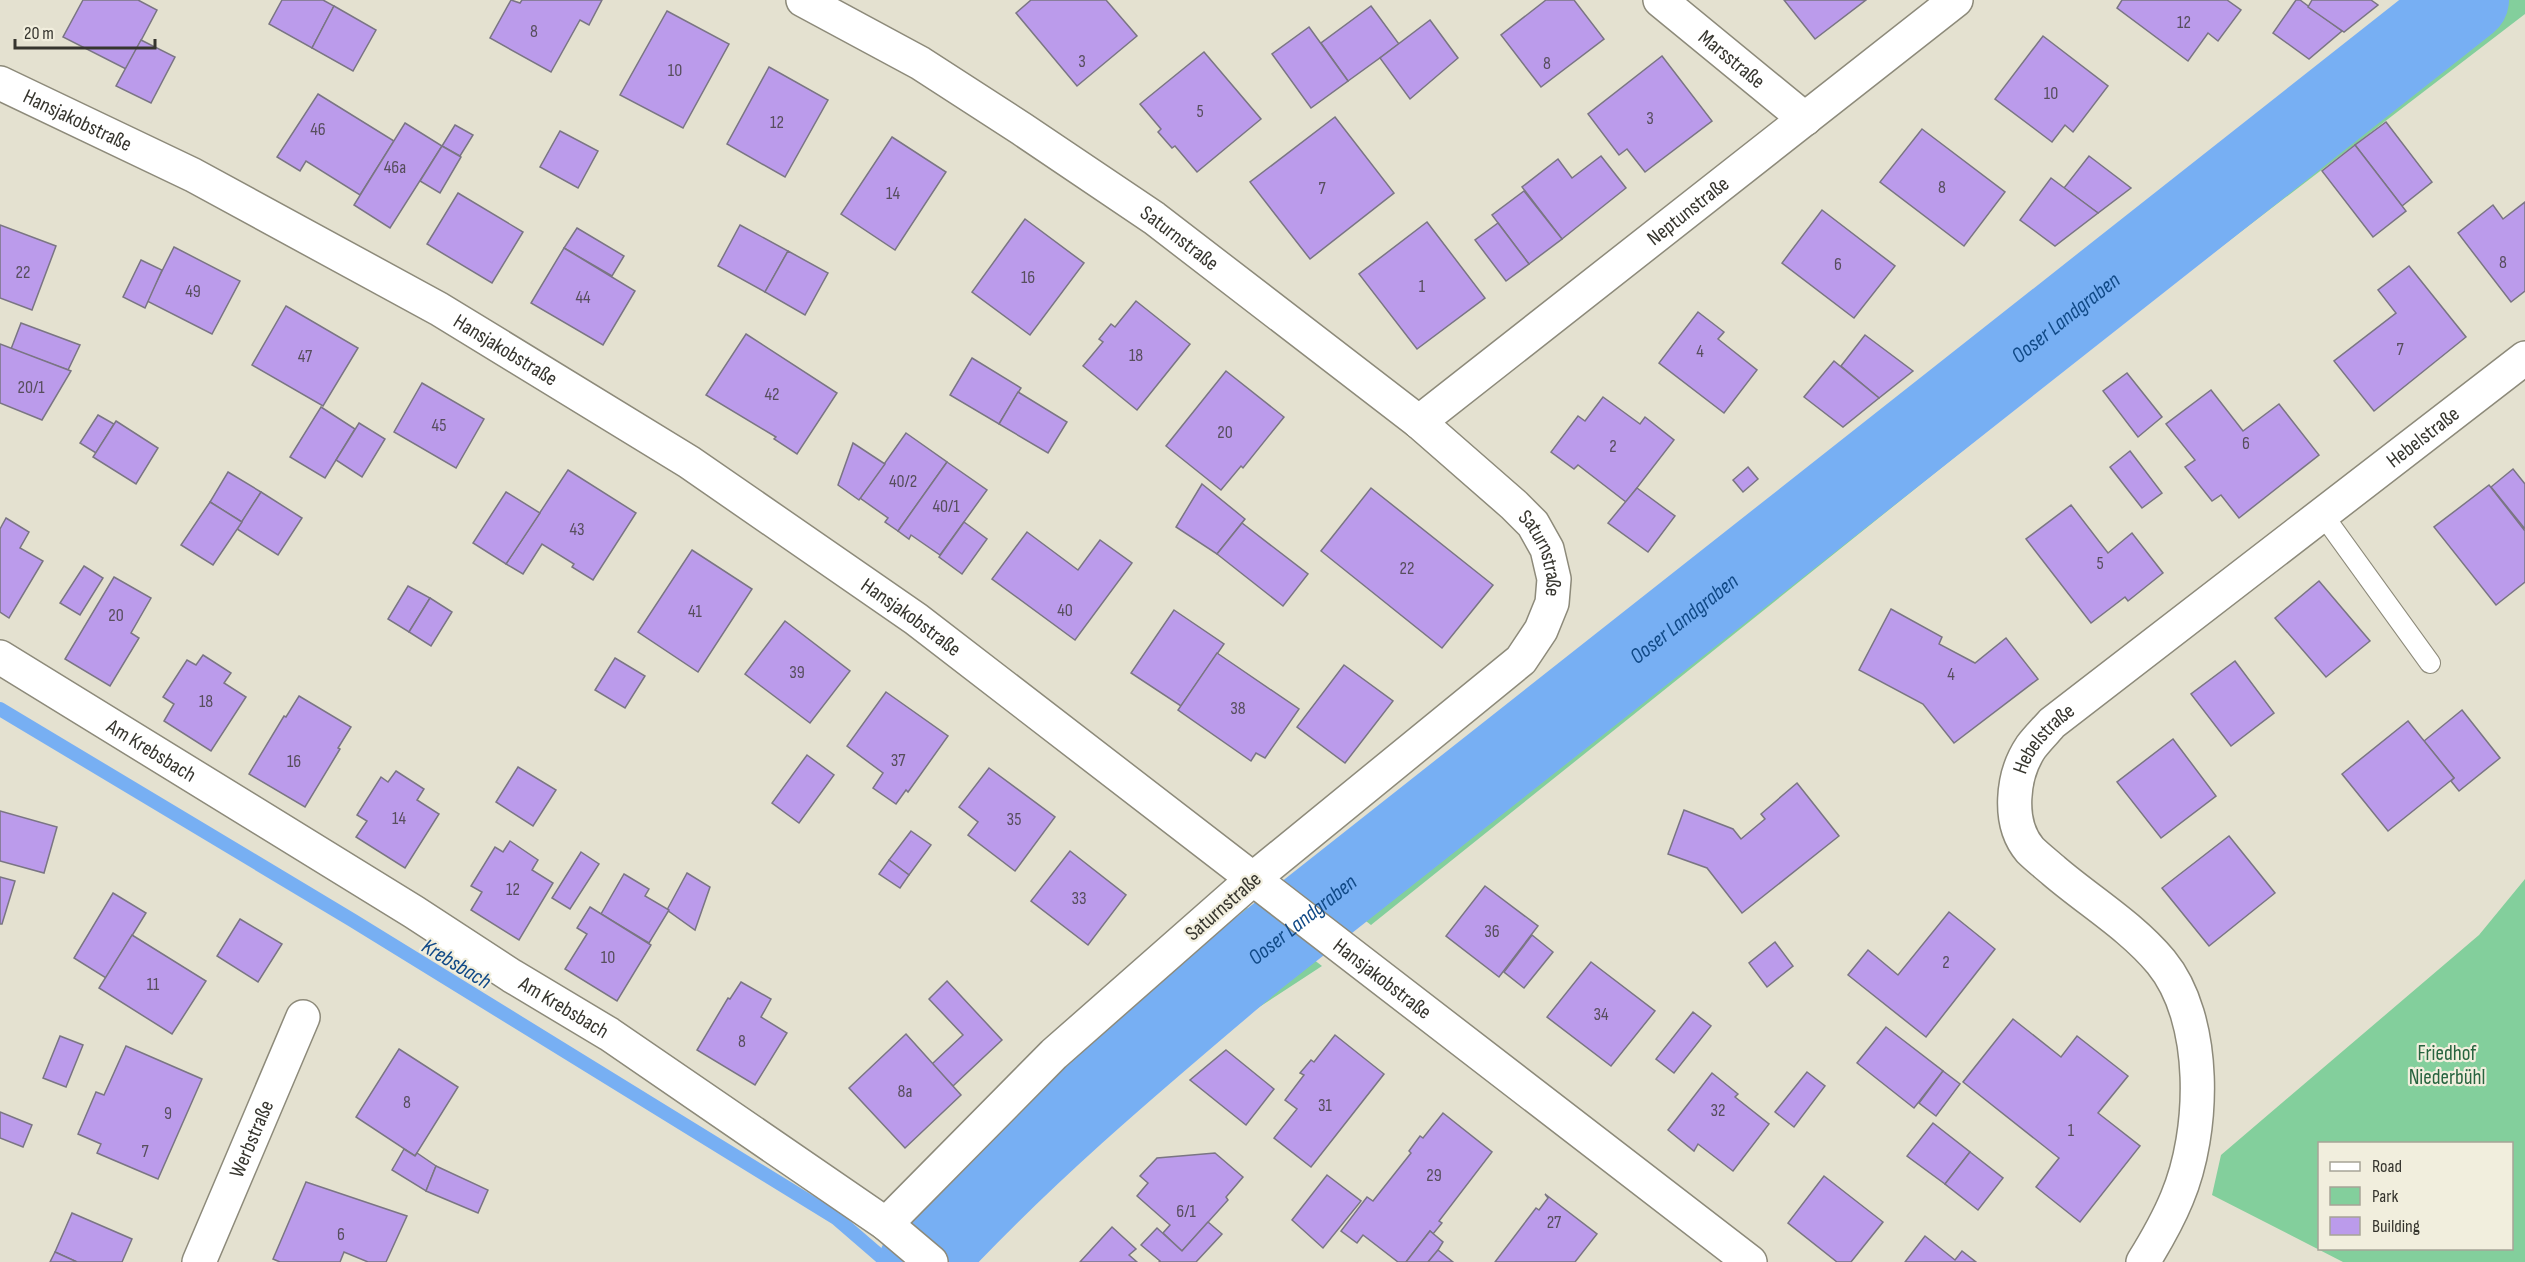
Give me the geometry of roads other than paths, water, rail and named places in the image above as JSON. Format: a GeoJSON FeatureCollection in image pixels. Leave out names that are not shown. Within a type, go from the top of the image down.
{"type":"FeatureCollection","features":[{"type":"Feature","properties":{"kind":"street","name":"Saturnstraße"},"geometry":{"type":"LineString","coordinates":[[803,0],[929,69],[1154,218],[1419,422],[1533,524],[1547,549],[1554,579],[1552,603],[1541,630],[1521,660],[1263,885],[1054,1054],[886,1224]]}},
{"type":"Feature","properties":{"kind":"street","name":"Marsstraße"},"geometry":{"type":"LineString","coordinates":[[1660,0],[1805,119]]}},
{"type":"Feature","properties":{"kind":"street","name":"Neptunstraße"},"geometry":{"type":"LineString","coordinates":[[1419,422],[1956,0]]}},
{"type":"Feature","properties":{"kind":"street","name":"Hansjakobstraße"},"geometry":{"type":"LineString","coordinates":[[0,83],[193,175],[439,309],[689,462],[916,619],[1750,1262]]}},
{"type":"Feature","properties":{"kind":"street","name":"Hebelstraße"},"geometry":{"type":"LineString","coordinates":[[2144,1262],[2178,1196],[2193,1144],[2197,1098],[2197,1050],[2184,1002],[2162,963],[2124,926],[2029,849],[2015,822],[2015,800],[2019,774],[2030,748],[2052,723],[2525,358]]}},
{"type":"Feature","properties":{"kind":"street","name":"Am Krebsbach"},"geometry":{"type":"LineString","coordinates":[[0,657],[609,1034],[886,1224],[922,1253]]}},
{"type":"Feature","properties":{"kind":"street","name":"Werbstraße"},"geometry":{"type":"LineString","coordinates":[[199,1262],[303,1017]]}},
{"type":"Feature","properties":{"kind":"lane"},"geometry":{"type":"LineString","coordinates":[[2323,514],[2430,663]]}},
{"type":"Feature","properties":{"kind":"waterway","name":"Ooser Landgraben"},"geometry":{"type":"LineString","coordinates":[[921,1262],[960,1220],[1042,1142],[1125,1067],[1255,956],[2467,0]]}},
{"type":"Feature","properties":{"kind":"waterway","name":"Krebsbach"},"geometry":{"type":"LineString","coordinates":[[0,709],[352,920],[836,1218],[887,1262]]}},
{"type":"Feature","properties":{"kind":"park label","name":"Friedhof Niederbühl"},"geometry":{"type":"Point","coordinates":[2447,1065]}}]}
